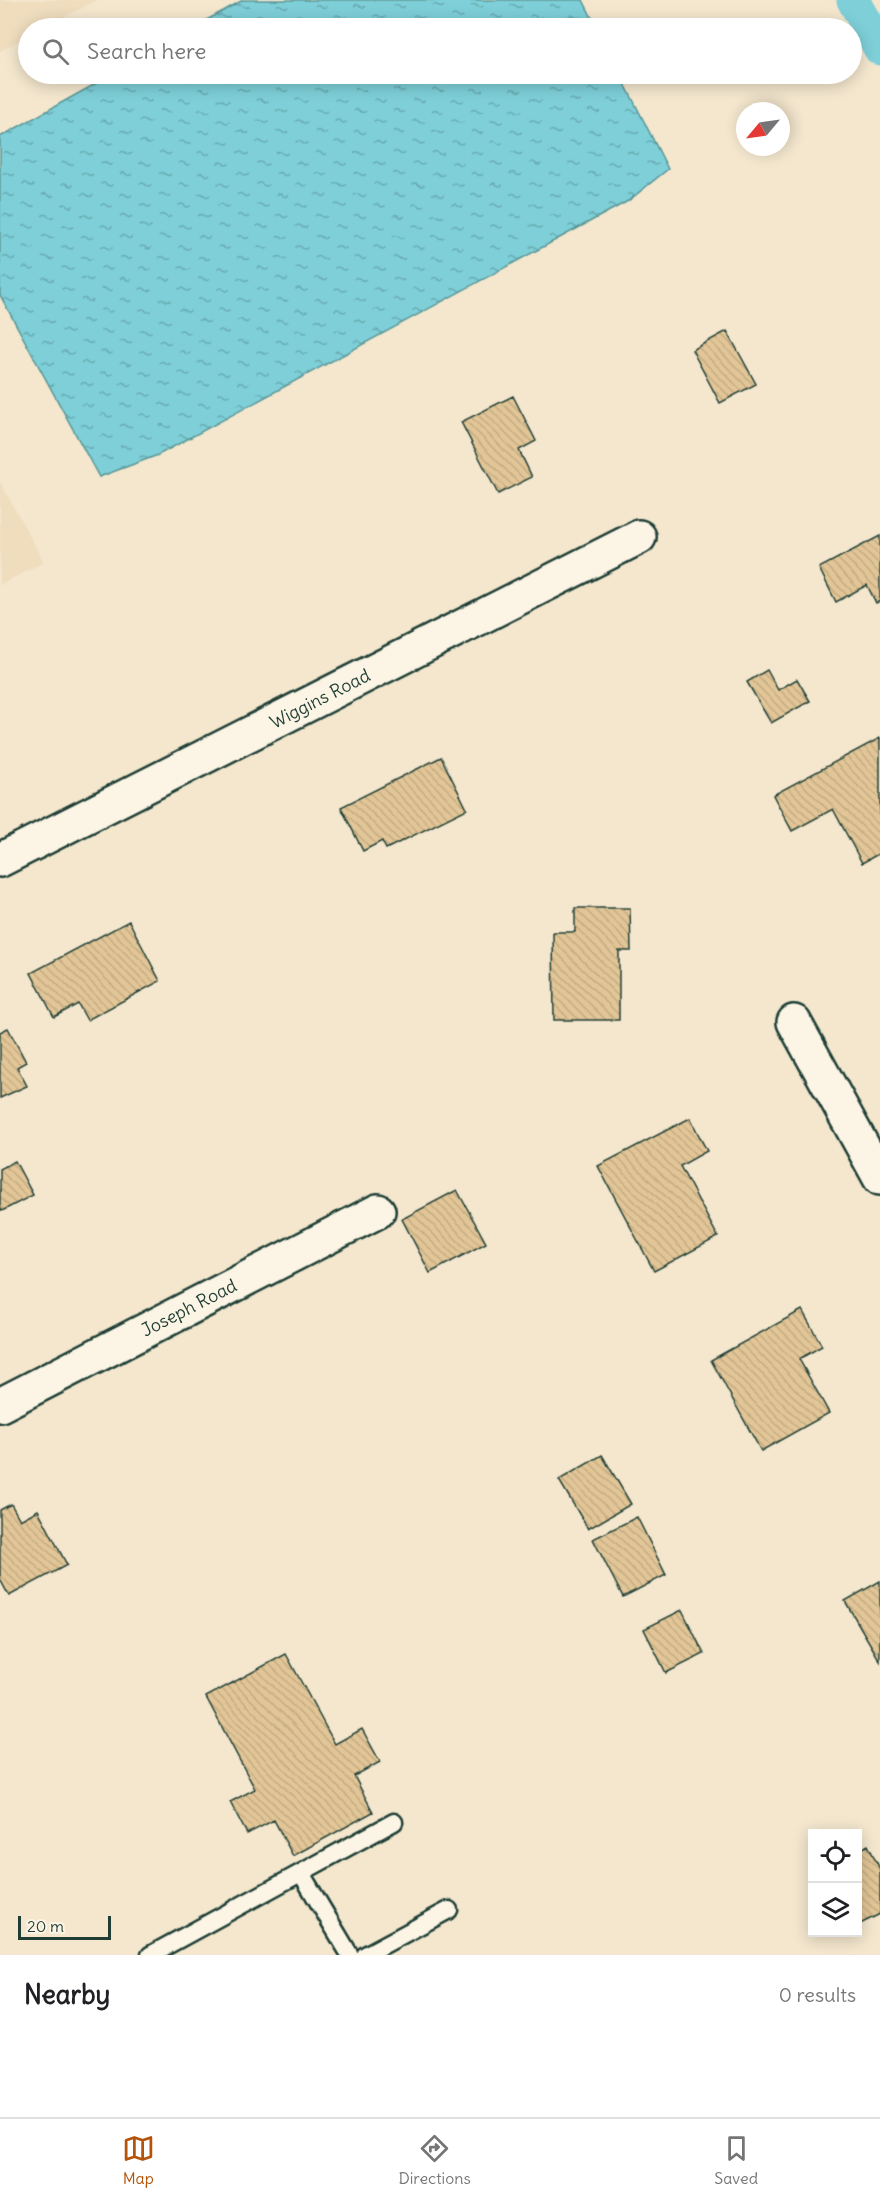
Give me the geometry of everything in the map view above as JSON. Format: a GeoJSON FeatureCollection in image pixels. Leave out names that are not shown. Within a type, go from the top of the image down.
{"type":"FeatureCollection","features":[{"type":"Feature","properties":{"kind":"street","name":"Wiggins Road"},"geometry":{"type":"LineString","coordinates":[[0,860],[639,537]]}},
{"type":"Feature","properties":{"kind":"street"},"geometry":{"type":"LineString","coordinates":[[794,1022],[880,1178]]}},
{"type":"Feature","properties":{"kind":"street","name":"Joseph Road"},"geometry":{"type":"LineString","coordinates":[[0,1406],[378,1211]]}},
{"type":"Feature","properties":{"kind":"lane"},"geometry":{"type":"LineString","coordinates":[[150,1955],[394,1822]]}},
{"type":"Feature","properties":{"kind":"lane"},"geometry":{"type":"LineString","coordinates":[[301,1873],[350,1955]]}},
{"type":"Feature","properties":{"kind":"lane"},"geometry":{"type":"LineString","coordinates":[[365,1955],[449,1910]]}},
{"type":"Feature","properties":{"kind":"shaded area"},"geometry":{"type":"Polygon","coordinates":[[[0,0],[97,0],[62,18],[18,18],[18,41],[0,51],[0,0]]]}},
{"type":"Feature","properties":{"kind":"shaded area"},"geometry":{"type":"Polygon","coordinates":[[[0,482],[44,562],[0,585],[0,482]]]}},
{"type":"Feature","properties":{"kind":"water"},"geometry":{"type":"Polygon","coordinates":[[[243,0],[583,0],[592,18],[210,18],[243,0]]]}},
{"type":"Feature","properties":{"kind":"water"},"geometry":{"type":"Polygon","coordinates":[[[95,84],[625,84],[668,169],[628,201],[158,455],[99,477],[0,295],[0,137],[95,84]]]}},
{"type":"Feature","properties":{"kind":"building"},"geometry":{"type":"Polygon","coordinates":[[[727,331],[756,384],[720,403],[692,350],[727,331]]]}},
{"type":"Feature","properties":{"kind":"building"},"geometry":{"type":"Polygon","coordinates":[[[513,396],[536,441],[519,450],[532,477],[498,494],[461,422],[513,396]]]}},
{"type":"Feature","properties":{"kind":"building"},"geometry":{"type":"Polygon","coordinates":[[[880,536],[880,601],[876,603],[867,585],[836,602],[819,568],[880,536]]]}},
{"type":"Feature","properties":{"kind":"building"},"geometry":{"type":"Polygon","coordinates":[[[767,670],[778,690],[797,679],[810,701],[771,723],[747,682],[767,670]]]}},
{"type":"Feature","properties":{"kind":"building"},"geometry":{"type":"Polygon","coordinates":[[[880,738],[880,853],[862,863],[833,809],[792,831],[773,795],[880,738]]]}},
{"type":"Feature","properties":{"kind":"building"},"geometry":{"type":"Polygon","coordinates":[[[441,757],[467,809],[386,849],[382,841],[363,851],[341,807],[441,757]]]}},
{"type":"Feature","properties":{"kind":"building"},"geometry":{"type":"Polygon","coordinates":[[[575,908],[630,908],[631,951],[619,951],[619,1020],[554,1020],[553,932],[575,932],[575,908]]]}},
{"type":"Feature","properties":{"kind":"building"},"geometry":{"type":"Polygon","coordinates":[[[129,921],[160,981],[87,1020],[78,1004],[54,1017],[31,973],[129,921]]]}},
{"type":"Feature","properties":{"kind":"building"},"geometry":{"type":"Polygon","coordinates":[[[8,1028],[26,1062],[17,1067],[27,1086],[0,1098],[0,1032],[8,1028]]]}},
{"type":"Feature","properties":{"kind":"building"},"geometry":{"type":"Polygon","coordinates":[[[690,1118],[707,1151],[680,1166],[718,1237],[654,1271],[598,1166],[690,1118]]]}},
{"type":"Feature","properties":{"kind":"building"},"geometry":{"type":"Polygon","coordinates":[[[15,1161],[33,1195],[2,1211],[0,1207],[0,1169],[15,1161]]]}},
{"type":"Feature","properties":{"kind":"building"},"geometry":{"type":"Polygon","coordinates":[[[457,1190],[486,1243],[430,1273],[402,1219],[457,1190]]]}},
{"type":"Feature","properties":{"kind":"building"},"geometry":{"type":"Polygon","coordinates":[[[802,1310],[822,1346],[799,1359],[829,1413],[761,1451],[711,1360],[802,1310]]]}},
{"type":"Feature","properties":{"kind":"building"},"geometry":{"type":"Polygon","coordinates":[[[602,1455],[631,1504],[588,1529],[559,1480],[602,1455]]]}},
{"type":"Feature","properties":{"kind":"building"},"geometry":{"type":"Polygon","coordinates":[[[11,1504],[20,1520],[38,1510],[67,1565],[9,1596],[0,1579],[0,1510],[11,1504]]]}},
{"type":"Feature","properties":{"kind":"building"},"geometry":{"type":"Polygon","coordinates":[[[637,1517],[666,1575],[623,1597],[593,1539],[637,1517]]]}},
{"type":"Feature","properties":{"kind":"building"},"geometry":{"type":"Polygon","coordinates":[[[880,1581],[880,1661],[845,1601],[880,1581]]]}},
{"type":"Feature","properties":{"kind":"building"},"geometry":{"type":"Polygon","coordinates":[[[682,1610],[704,1654],[666,1673],[644,1629],[682,1610]]]}},
{"type":"Feature","properties":{"kind":"building"},"geometry":{"type":"Polygon","coordinates":[[[286,1654],[335,1744],[362,1729],[380,1762],[354,1776],[373,1812],[293,1856],[274,1820],[247,1834],[230,1802],[255,1789],[206,1697],[286,1654]]]}},
{"type":"Feature","properties":{"kind":"building"},"geometry":{"type":"Polygon","coordinates":[[[868,1845],[880,1869],[880,1914],[862,1923],[862,1883],[862,1849],[868,1845]]]}},
{"type":"Feature","properties":{"kind":"waterway"},"geometry":{"type":"LineString","coordinates":[[853,0],[880,49]]}}]}
